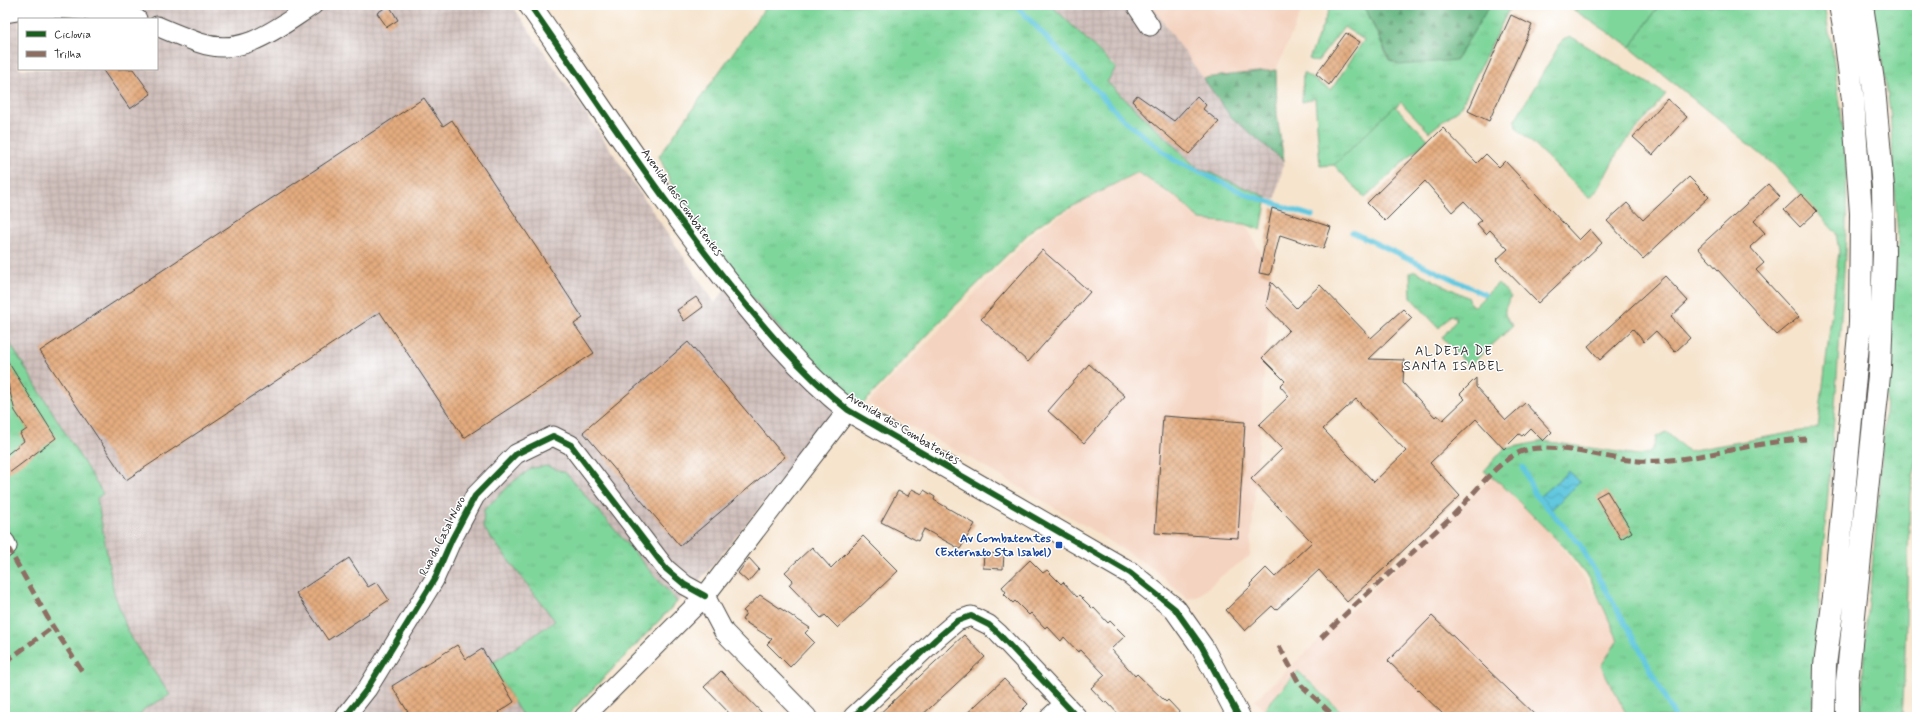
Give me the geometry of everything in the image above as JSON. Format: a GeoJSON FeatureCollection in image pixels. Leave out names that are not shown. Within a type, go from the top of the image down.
{"type":"FeatureCollection","features":[{"type":"Feature","properties":{"kind":"main road","name":"Avenida dos Combatentes"},"geometry":{"type":"LineString","coordinates":[[530,5],[693,238],[761,323],[798,365],[823,390],[848,410],[1130,572],[1175,609],[1202,647],[1239,717]]}},
{"type":"Feature","properties":{"kind":"main road"},"geometry":{"type":"LineString","coordinates":[[1824,717],[1826,665],[1849,447],[1860,316],[1861,213],[1853,100],[1840,5]]}},
{"type":"Feature","properties":{"kind":"main road"},"geometry":{"type":"LineString","coordinates":[[1847,717],[1847,682],[1880,366],[1884,252],[1883,188],[1875,96],[1862,5]]}},
{"type":"Feature","properties":{"kind":"street"},"geometry":{"type":"LineString","coordinates":[[158,26],[201,44],[233,47],[249,44],[264,37],[313,5]]}},
{"type":"Feature","properties":{"kind":"street"},"geometry":{"type":"LineString","coordinates":[[1136,5],[1150,26]]}},
{"type":"Feature","properties":{"kind":"street"},"geometry":{"type":"LineString","coordinates":[[5,13],[46,8],[80,10],[131,18]]}},
{"type":"Feature","properties":{"kind":"street"},"geometry":{"type":"LineString","coordinates":[[584,717],[705,596],[848,410]]}},
{"type":"Feature","properties":{"kind":"street","name":"Rua do Casal Novo"},"geometry":{"type":"LineString","coordinates":[[345,717],[366,689],[434,580],[452,539],[475,496],[516,454],[553,436],[571,445],[666,569],[686,585],[705,596]]}},
{"type":"Feature","properties":{"kind":"street"},"geometry":{"type":"LineString","coordinates":[[5,542],[7,546],[5,548]]}},
{"type":"Feature","properties":{"kind":"street"},"geometry":{"type":"LineString","coordinates":[[705,596],[724,632],[807,717]]}},
{"type":"Feature","properties":{"kind":"street"},"geometry":{"type":"LineString","coordinates":[[853,717],[957,621],[972,616],[989,625],[998,633],[1070,710],[1050,717]]}},
{"type":"Feature","properties":{"kind":"shaded area"},"geometry":{"type":"Polygon","coordinates":[[[5,5],[512,5],[715,303],[734,277],[849,396],[709,570],[566,717],[138,717],[144,709],[169,695],[130,637],[114,593],[97,498],[103,494],[5,335],[5,5]]]}},
{"type":"Feature","properties":{"kind":"shaded area"},"geometry":{"type":"Polygon","coordinates":[[[1051,5],[1151,5],[1231,117],[1284,161],[1275,201],[1196,167],[1107,82],[1116,67],[1051,5]]]}},
{"type":"Feature","properties":{"kind":"shaded area"},"geometry":{"type":"Polygon","coordinates":[[[1151,5],[1304,5],[1276,70],[1277,115],[1284,161],[1203,78],[1151,5]]]}},
{"type":"Feature","properties":{"kind":"shaded area"},"geometry":{"type":"Polygon","coordinates":[[[1138,167],[1180,200],[1200,220],[1245,224],[1272,273],[1250,556],[1225,573],[1197,597],[1187,599],[1155,570],[1084,525],[980,464],[868,403],[1036,231],[1138,167]]]}},
{"type":"Feature","properties":{"kind":"shaded area"},"geometry":{"type":"Polygon","coordinates":[[[1504,467],[1629,641],[1663,717],[1275,717],[1254,701],[1504,467]]]}},
{"type":"Feature","properties":{"kind":"green space"},"geometry":{"type":"Polygon","coordinates":[[[767,5],[1051,5],[1116,68],[1107,82],[1196,167],[1267,197],[1261,230],[1245,224],[1200,220],[1180,200],[1137,172],[1036,226],[951,310],[861,406],[827,379],[734,277],[680,203],[659,156],[767,5]]]}},
{"type":"Feature","properties":{"kind":"green space"},"geometry":{"type":"Polygon","coordinates":[[[1331,5],[1364,5],[1389,60],[1456,60],[1490,5],[1511,5],[1460,108],[1429,132],[1401,102],[1334,165],[1320,166],[1315,98],[1302,102],[1303,73],[1331,90],[1364,40],[1344,27],[1317,62],[1309,59],[1331,5]]]}},
{"type":"Feature","properties":{"kind":"green space"},"geometry":{"type":"Polygon","coordinates":[[[1364,5],[1490,5],[1456,60],[1400,65],[1390,60],[1364,5]]]}},
{"type":"Feature","properties":{"kind":"green space"},"geometry":{"type":"Polygon","coordinates":[[[1566,5],[1659,5],[1631,47],[1566,5]]]}},
{"type":"Feature","properties":{"kind":"green space"},"geometry":{"type":"Polygon","coordinates":[[[1659,5],[1824,5],[1835,66],[1843,128],[1846,169],[1846,214],[1845,258],[1836,394],[1812,717],[1628,717],[1601,666],[1618,640],[1591,580],[1566,549],[1500,483],[1484,471],[1504,449],[1543,441],[1638,455],[1649,452],[1653,448],[1656,437],[1666,432],[1688,451],[1818,428],[1839,251],[1836,233],[1774,165],[1633,50],[1631,47],[1659,5]]]}},
{"type":"Feature","properties":{"kind":"green space"},"geometry":{"type":"Polygon","coordinates":[[[1872,5],[1917,5],[1917,459],[1910,493],[1902,717],[1861,717],[1864,654],[1879,494],[1898,240],[1890,110],[1872,5]]]}},
{"type":"Feature","properties":{"kind":"green space"},"geometry":{"type":"Polygon","coordinates":[[[1570,36],[1666,94],[1619,150],[1598,189],[1590,199],[1516,127],[1515,120],[1563,39],[1570,36]]]}},
{"type":"Feature","properties":{"kind":"green space"},"geometry":{"type":"Polygon","coordinates":[[[1276,70],[1277,115],[1284,161],[1231,117],[1203,78],[1276,70]]]}},
{"type":"Feature","properties":{"kind":"green space"},"geometry":{"type":"Polygon","coordinates":[[[1395,106],[1428,139],[1365,198],[1334,165],[1395,106]]]}},
{"type":"Feature","properties":{"kind":"green space"},"geometry":{"type":"Polygon","coordinates":[[[1415,271],[1469,298],[1470,304],[1475,306],[1498,283],[1511,297],[1505,309],[1505,315],[1513,326],[1469,366],[1442,338],[1457,319],[1451,315],[1439,328],[1411,298],[1410,273],[1415,271]]]}},
{"type":"Feature","properties":{"kind":"green space"},"geometry":{"type":"Polygon","coordinates":[[[5,335],[103,494],[97,498],[114,593],[130,637],[170,695],[144,709],[138,717],[5,717],[5,335]]]}},
{"type":"Feature","properties":{"kind":"green space"},"geometry":{"type":"Polygon","coordinates":[[[547,466],[566,473],[677,602],[566,717],[523,717],[491,664],[555,621],[483,527],[484,510],[514,481],[532,468],[547,466]]]}},
{"type":"Feature","properties":{"kind":"green space"},"geometry":{"type":"Polygon","coordinates":[[[1298,671],[1347,717],[1257,717],[1298,671]]]}},
{"type":"Feature","properties":{"kind":"water"},"geometry":{"type":"Polygon","coordinates":[[[1569,471],[1580,482],[1552,509],[1540,496],[1569,471]]]}},
{"type":"Feature","properties":{"kind":"building"},"geometry":{"type":"Polygon","coordinates":[[[389,5],[398,20],[387,27],[377,13],[389,5]]]}},
{"type":"Feature","properties":{"kind":"building"},"geometry":{"type":"Polygon","coordinates":[[[1511,15],[1532,25],[1489,121],[1468,111],[1511,15]]]}},
{"type":"Feature","properties":{"kind":"building"},"geometry":{"type":"Polygon","coordinates":[[[1346,33],[1360,42],[1329,85],[1316,74],[1346,33]]]}},
{"type":"Feature","properties":{"kind":"building"},"geometry":{"type":"Polygon","coordinates":[[[103,70],[134,70],[151,94],[130,109],[103,70]]]}},
{"type":"Feature","properties":{"kind":"building"},"geometry":{"type":"Polygon","coordinates":[[[1137,95],[1174,121],[1197,96],[1206,105],[1203,109],[1219,122],[1189,154],[1153,123],[1132,101],[1137,95]]]}},
{"type":"Feature","properties":{"kind":"building"},"geometry":{"type":"Polygon","coordinates":[[[424,98],[443,126],[452,120],[583,318],[574,324],[594,353],[464,438],[380,312],[126,480],[40,351],[424,98]]]}},
{"type":"Feature","properties":{"kind":"building"},"geometry":{"type":"Polygon","coordinates":[[[1667,99],[1687,117],[1653,155],[1633,137],[1667,99]]]}},
{"type":"Feature","properties":{"kind":"building"},"geometry":{"type":"Polygon","coordinates":[[[1443,128],[1477,163],[1486,154],[1499,167],[1505,161],[1579,240],[1590,229],[1602,243],[1538,303],[1496,260],[1508,249],[1490,230],[1486,234],[1477,224],[1482,220],[1464,201],[1452,212],[1425,181],[1385,221],[1367,203],[1443,128]]]}},
{"type":"Feature","properties":{"kind":"building"},"geometry":{"type":"Polygon","coordinates":[[[1689,177],[1709,197],[1643,259],[1607,221],[1627,203],[1643,220],[1689,177]]]}},
{"type":"Feature","properties":{"kind":"building"},"geometry":{"type":"Polygon","coordinates":[[[1768,184],[1780,197],[1754,221],[1765,233],[1750,247],[1764,263],[1756,270],[1799,317],[1777,335],[1698,248],[1768,184]]]}},
{"type":"Feature","properties":{"kind":"building"},"geometry":{"type":"Polygon","coordinates":[[[1801,194],[1817,211],[1800,227],[1784,210],[1801,194]]]}},
{"type":"Feature","properties":{"kind":"building"},"geometry":{"type":"Polygon","coordinates":[[[1272,208],[1331,227],[1323,249],[1280,235],[1270,275],[1259,273],[1272,208]]]}},
{"type":"Feature","properties":{"kind":"building"},"geometry":{"type":"Polygon","coordinates":[[[1042,250],[1090,292],[1028,362],[981,319],[1042,250]]]}},
{"type":"Feature","properties":{"kind":"building"},"geometry":{"type":"Polygon","coordinates":[[[1665,276],[1688,301],[1671,317],[1690,338],[1675,352],[1656,331],[1644,342],[1633,329],[1600,360],[1588,346],[1665,276]]]}},
{"type":"Feature","properties":{"kind":"building"},"geometry":{"type":"Polygon","coordinates":[[[1271,282],[1296,308],[1320,285],[1371,338],[1403,309],[1412,318],[1369,359],[1404,360],[1403,383],[1435,417],[1437,415],[1443,420],[1465,399],[1460,394],[1476,378],[1476,387],[1506,420],[1525,403],[1552,432],[1543,441],[1530,428],[1522,436],[1519,434],[1504,449],[1476,419],[1430,463],[1460,496],[1387,566],[1347,602],[1319,570],[1276,610],[1272,606],[1245,631],[1226,610],[1251,586],[1250,584],[1266,568],[1275,577],[1312,542],[1251,479],[1282,449],[1259,425],[1289,396],[1280,386],[1285,381],[1262,358],[1289,330],[1266,306],[1271,282]],[[1356,399],[1323,429],[1374,482],[1406,451],[1356,399]]]}},
{"type":"Feature","properties":{"kind":"building"},"geometry":{"type":"Polygon","coordinates":[[[696,297],[703,307],[684,321],[677,310],[696,297]]]}},
{"type":"Feature","properties":{"kind":"building"},"geometry":{"type":"Polygon","coordinates":[[[688,342],[785,457],[680,546],[583,432],[688,342]]]}},
{"type":"Feature","properties":{"kind":"building"},"geometry":{"type":"Polygon","coordinates":[[[5,357],[56,438],[5,476],[5,456],[24,441],[20,434],[27,429],[15,411],[5,373],[5,357]]]}},
{"type":"Feature","properties":{"kind":"building"},"geometry":{"type":"Polygon","coordinates":[[[1089,364],[1125,396],[1084,443],[1048,411],[1089,364]]]}},
{"type":"Feature","properties":{"kind":"building"},"geometry":{"type":"Polygon","coordinates":[[[1163,416],[1245,422],[1238,538],[1155,533],[1163,416]]]}},
{"type":"Feature","properties":{"kind":"building"},"geometry":{"type":"Polygon","coordinates":[[[912,489],[922,494],[924,490],[935,497],[934,500],[975,524],[960,549],[924,529],[918,541],[881,522],[898,491],[908,496],[912,489]]]}},
{"type":"Feature","properties":{"kind":"building"},"geometry":{"type":"Polygon","coordinates":[[[1607,491],[1632,532],[1621,539],[1596,497],[1607,491]]]}},
{"type":"Feature","properties":{"kind":"building"},"geometry":{"type":"Polygon","coordinates":[[[863,536],[898,571],[838,628],[825,615],[821,618],[789,585],[793,580],[785,572],[812,547],[831,568],[863,536]]]}},
{"type":"Feature","properties":{"kind":"building"},"geometry":{"type":"Polygon","coordinates":[[[984,553],[1004,554],[1003,569],[983,568],[984,553]]]}},
{"type":"Feature","properties":{"kind":"building"},"geometry":{"type":"Polygon","coordinates":[[[349,558],[368,587],[377,582],[389,600],[328,640],[296,593],[349,558]]]}},
{"type":"Feature","properties":{"kind":"building"},"geometry":{"type":"Polygon","coordinates":[[[749,558],[759,569],[748,582],[738,573],[749,558]]]}},
{"type":"Feature","properties":{"kind":"building"},"geometry":{"type":"Polygon","coordinates":[[[1030,560],[1043,573],[1047,570],[1061,584],[1063,582],[1077,597],[1079,595],[1108,623],[1110,621],[1125,636],[1111,649],[1135,676],[1137,674],[1166,702],[1168,700],[1184,717],[1121,717],[1107,702],[1105,703],[1091,688],[1105,675],[1081,650],[1078,652],[1064,637],[1061,641],[1047,626],[1045,628],[1031,613],[1029,615],[1015,601],[1013,603],[1004,594],[1006,592],[1002,587],[1030,560]]]}},
{"type":"Feature","properties":{"kind":"building"},"geometry":{"type":"Polygon","coordinates":[[[760,595],[810,628],[805,633],[814,642],[790,667],[767,644],[772,639],[742,620],[746,613],[743,611],[760,595]]]}},
{"type":"Feature","properties":{"kind":"building"},"geometry":{"type":"Polygon","coordinates":[[[1432,616],[1537,717],[1446,717],[1388,661],[1432,616]]]}},
{"type":"Feature","properties":{"kind":"building"},"geometry":{"type":"Polygon","coordinates":[[[964,635],[985,657],[954,686],[920,717],[876,717],[964,635]]]}},
{"type":"Feature","properties":{"kind":"building"},"geometry":{"type":"Polygon","coordinates":[[[457,645],[466,659],[482,649],[514,702],[499,712],[502,717],[411,717],[392,686],[457,645]]]}},
{"type":"Feature","properties":{"kind":"building"},"geometry":{"type":"Polygon","coordinates":[[[721,671],[766,717],[733,717],[704,687],[721,671]]]}},
{"type":"Feature","properties":{"kind":"building"},"geometry":{"type":"Polygon","coordinates":[[[1004,679],[1028,704],[1015,717],[963,717],[1004,679]]]}},
{"type":"Feature","properties":{"kind":"waterway"},"geometry":{"type":"LineString","coordinates":[[1016,5],[1124,120],[1174,160],[1248,195],[1312,216]]}},
{"type":"Feature","properties":{"kind":"waterway"},"geometry":{"type":"LineString","coordinates":[[1352,232],[1484,294]]}},
{"type":"Feature","properties":{"kind":"waterway"},"geometry":{"type":"LineString","coordinates":[[1523,467],[1534,493],[1579,543],[1644,657],[1675,717]]}},
{"type":"Feature","properties":{"kind":"marked path"},"geometry":{"type":"LineString","coordinates":[[1321,638],[1450,518],[1495,470],[1515,454],[1526,450],[1551,448],[1566,449],[1625,460],[1658,461],[1700,456],[1764,444],[1806,439]]}},
{"type":"Feature","properties":{"kind":"marked path"},"geometry":{"type":"LineString","coordinates":[[7,546],[53,627],[82,671]]}},
{"type":"Feature","properties":{"kind":"marked path"},"geometry":{"type":"LineString","coordinates":[[5,662],[53,627]]}},
{"type":"Feature","properties":{"kind":"marked path"},"geometry":{"type":"LineString","coordinates":[[1279,646],[1299,683],[1335,717]]}},
{"type":"Feature","properties":{"kind":"cycle path"},"geometry":{"type":"LineString","coordinates":[[530,5],[624,142],[697,243],[752,312],[797,363],[848,410],[1130,573],[1175,609],[1202,647],[1239,717]]}},
{"type":"Feature","properties":{"kind":"cycle path"},"geometry":{"type":"LineString","coordinates":[[345,717],[367,689],[434,580],[452,539],[475,496],[516,454],[553,436],[571,445],[666,569],[685,585],[705,596]]}},
{"type":"Feature","properties":{"kind":"cycle path"},"geometry":{"type":"LineString","coordinates":[[853,717],[957,621],[971,616],[989,625],[998,633],[1077,717]]}},
{"type":"Feature","properties":{"kind":"place","name":"Av Combatentes (Externato Sta Isabel)"},"geometry":{"type":"Point","coordinates":[1059,545]}},
{"type":"Feature","properties":{"kind":"district","name":"ALDEIA DE SANTA ISABEL"},"geometry":{"type":"Point","coordinates":[1454,358]}}]}
